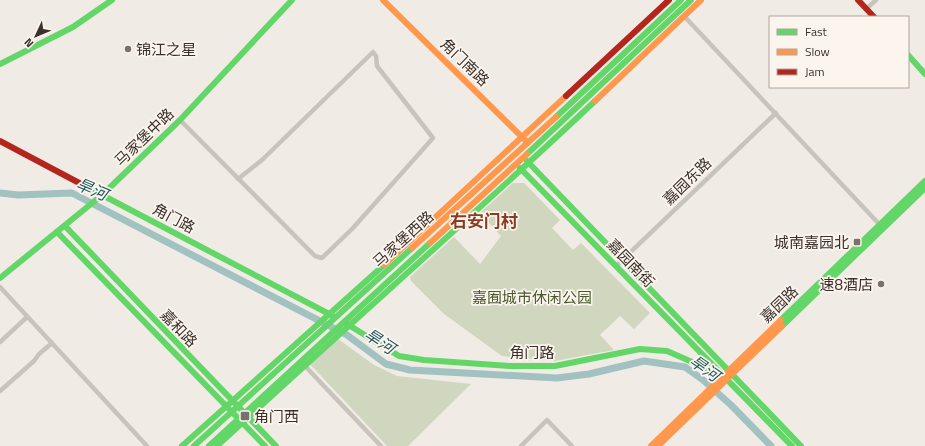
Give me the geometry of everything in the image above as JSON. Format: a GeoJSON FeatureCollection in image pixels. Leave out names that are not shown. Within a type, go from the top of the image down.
{"type":"FeatureCollection","features":[{"type":"Feature","properties":{"kind":"main road"},"geometry":{"type":"LineString","coordinates":[[0,64],[73,27],[112,0]]}},
{"type":"Feature","properties":{"kind":"main road","name":"马家堡中路"},"geometry":{"type":"LineString","coordinates":[[0,278],[101,196],[180,120],[292,0]]}},
{"type":"Feature","properties":{"kind":"main road","name":"角门南路"},"geometry":{"type":"LineString","coordinates":[[383,0],[528,143]]}},
{"type":"Feature","properties":{"kind":"main road","name":"马家堡西路"},"geometry":{"type":"LineString","coordinates":[[194,446],[232,412],[522,136],[669,0]]}},
{"type":"Feature","properties":{"kind":"main road","name":"马家堡西路"},"geometry":{"type":"LineString","coordinates":[[331,318],[528,143],[681,0]]}},
{"type":"Feature","properties":{"kind":"main road","name":"马家堡西路"},"geometry":{"type":"LineString","coordinates":[[246,416],[327,336],[516,164],[691,0]]}},
{"type":"Feature","properties":{"kind":"main road","name":"马家堡西路"},"geometry":{"type":"LineString","coordinates":[[209,446],[246,416],[333,340],[522,170],[701,0]]}},
{"type":"Feature","properties":{"kind":"main road"},"geometry":{"type":"LineString","coordinates":[[858,0],[873,16]]}},
{"type":"Feature","properties":{"kind":"main road"},"geometry":{"type":"LineString","coordinates":[[909,56],[925,74]]}},
{"type":"Feature","properties":{"kind":"main road","name":"角门路"},"geometry":{"type":"LineString","coordinates":[[0,141],[331,318]]}},
{"type":"Feature","properties":{"kind":"main road","name":"嘉园南街"},"geometry":{"type":"LineString","coordinates":[[523,157],[622,261],[725,378]]}},
{"type":"Feature","properties":{"kind":"main road","name":"嘉园南街"},"geometry":{"type":"LineString","coordinates":[[516,164],[725,378]]}},
{"type":"Feature","properties":{"kind":"main road","name":"嘉园路"},"geometry":{"type":"LineString","coordinates":[[725,378],[925,181]]}},
{"type":"Feature","properties":{"kind":"main road","name":"嘉园路"},"geometry":{"type":"LineString","coordinates":[[651,446],[725,378],[925,188]]}},
{"type":"Feature","properties":{"kind":"main road","name":"嘉和路"},"geometry":{"type":"LineString","coordinates":[[65,226],[231,401],[276,446]]}},
{"type":"Feature","properties":{"kind":"main road","name":"嘉和路"},"geometry":{"type":"LineString","coordinates":[[57,232],[265,446]]}},
{"type":"Feature","properties":{"kind":"main road","name":"角门路"},"geometry":{"type":"LineString","coordinates":[[341,323],[399,356],[424,360],[510,366],[555,366],[587,361],[640,349],[667,351],[699,365],[713,374],[725,378],[801,446]]}},
{"type":"Feature","properties":{"kind":"main road","name":"马家堡西路"},"geometry":{"type":"LineString","coordinates":[[182,446],[231,401],[318,330]]}},
{"type":"Feature","properties":{"kind":"main road","name":"角门路"},"geometry":{"type":"LineString","coordinates":[[725,378],[792,446]]}},
{"type":"Feature","properties":{"kind":"main road","name":"嘉园路"},"geometry":{"type":"LineString","coordinates":[[658,446],[704,397]]}},
{"type":"Feature","properties":{"kind":"main road","name":"马家堡西路"},"geometry":{"type":"LineString","coordinates":[[217,446],[240,421]]}},
{"type":"Feature","properties":{"kind":"street"},"geometry":{"type":"LineString","coordinates":[[866,9],[876,0]]}},
{"type":"Feature","properties":{"kind":"street"},"geometry":{"type":"LineString","coordinates":[[684,16],[880,225]]}},
{"type":"Feature","properties":{"kind":"street"},"geometry":{"type":"LineString","coordinates":[[180,120],[238,179],[314,256],[322,258],[353,228],[433,138],[377,66],[376,56],[373,52],[262,160],[238,179]]}},
{"type":"Feature","properties":{"kind":"street","name":"嘉园东路"},"geometry":{"type":"LineString","coordinates":[[616,266],[776,113]]}},
{"type":"Feature","properties":{"kind":"street"},"geometry":{"type":"LineString","coordinates":[[0,287],[147,446]]}},
{"type":"Feature","properties":{"kind":"street"},"geometry":{"type":"LineString","coordinates":[[0,342],[27,317]]}},
{"type":"Feature","properties":{"kind":"street"},"geometry":{"type":"LineString","coordinates":[[0,391],[34,362],[39,354],[52,343]]}},
{"type":"Feature","properties":{"kind":"street"},"geometry":{"type":"LineString","coordinates":[[304,365],[381,446]]}},
{"type":"Feature","properties":{"kind":"street"},"geometry":{"type":"LineString","coordinates":[[521,446],[547,420],[572,446]]}},
{"type":"Feature","properties":{"kind":"green space","name":"嘉囿城市休闲公园"},"geometry":{"type":"Polygon","coordinates":[[[513,183],[524,183],[560,220],[552,228],[573,250],[581,243],[650,313],[634,329],[620,316],[600,335],[614,350],[555,361],[502,356],[444,314],[411,281],[410,277],[454,237],[480,264],[501,236],[480,213],[513,183]]]}},
{"type":"Feature","properties":{"kind":"green space"},"geometry":{"type":"Polygon","coordinates":[[[338,339],[374,365],[397,376],[471,384],[408,446],[387,446],[309,363],[338,339]]]}},
{"type":"Feature","properties":{"kind":"waterway","name":"旱河"},"geometry":{"type":"LineString","coordinates":[[0,193],[18,195],[72,193],[347,335],[386,364],[410,370],[557,378],[589,374],[644,361],[685,367],[703,380],[731,405],[771,446]]}},
{"type":"Feature","properties":{"kind":"traffic: fast"},"geometry":{"type":"LineString","coordinates":[[0,64],[73,27],[112,0]]}},
{"type":"Feature","properties":{"kind":"traffic: fast"},"geometry":{"type":"LineString","coordinates":[[0,278],[102,195],[180,120],[292,0]]}},
{"type":"Feature","properties":{"kind":"traffic: fast"},"geometry":{"type":"LineString","coordinates":[[556,117],[681,0]]}},
{"type":"Feature","properties":{"kind":"traffic: fast"},"geometry":{"type":"LineString","coordinates":[[527,154],[691,0]]}},
{"type":"Feature","properties":{"kind":"traffic: fast"},"geometry":{"type":"LineString","coordinates":[[909,56],[925,74]]}},
{"type":"Feature","properties":{"kind":"traffic: fast"},"geometry":{"type":"LineString","coordinates":[[217,446],[595,101]]}},
{"type":"Feature","properties":{"kind":"traffic: fast"},"geometry":{"type":"LineString","coordinates":[[527,161],[801,446]]}},
{"type":"Feature","properties":{"kind":"traffic: fast"},"geometry":{"type":"LineString","coordinates":[[520,168],[792,446]]}},
{"type":"Feature","properties":{"kind":"traffic: fast"},"geometry":{"type":"LineString","coordinates":[[781,320],[925,181]]}},
{"type":"Feature","properties":{"kind":"traffic: fast"},"geometry":{"type":"LineString","coordinates":[[83,185],[333,316]]}},
{"type":"Feature","properties":{"kind":"traffic: fast"},"geometry":{"type":"LineString","coordinates":[[782,326],[925,188]]}},
{"type":"Feature","properties":{"kind":"traffic: fast"},"geometry":{"type":"LineString","coordinates":[[65,226],[276,446]]}},
{"type":"Feature","properties":{"kind":"traffic: fast"},"geometry":{"type":"LineString","coordinates":[[57,232],[265,446]]}},
{"type":"Feature","properties":{"kind":"traffic: fast"},"geometry":{"type":"LineString","coordinates":[[209,446],[430,243]]}},
{"type":"Feature","properties":{"kind":"traffic: fast"},"geometry":{"type":"LineString","coordinates":[[194,446],[412,248]]}},
{"type":"Feature","properties":{"kind":"traffic: fast"},"geometry":{"type":"LineString","coordinates":[[182,446],[384,265]]}},
{"type":"Feature","properties":{"kind":"traffic: fast"},"geometry":{"type":"LineString","coordinates":[[347,324],[399,356],[424,360],[510,366],[555,366],[640,349],[667,351],[699,365],[713,374],[724,376]]}},
{"type":"Feature","properties":{"kind":"traffic: slow"},"geometry":{"type":"LineString","coordinates":[[383,0],[528,143]]}},
{"type":"Feature","properties":{"kind":"traffic: slow"},"geometry":{"type":"LineString","coordinates":[[595,101],[701,0]]}},
{"type":"Feature","properties":{"kind":"traffic: slow"},"geometry":{"type":"LineString","coordinates":[[384,265],[566,96]]}},
{"type":"Feature","properties":{"kind":"traffic: slow"},"geometry":{"type":"LineString","coordinates":[[412,248],[556,117]]}},
{"type":"Feature","properties":{"kind":"traffic: slow"},"geometry":{"type":"LineString","coordinates":[[430,243],[527,154]]}},
{"type":"Feature","properties":{"kind":"traffic: slow"},"geometry":{"type":"LineString","coordinates":[[651,446],[781,320]]}},
{"type":"Feature","properties":{"kind":"traffic: slow"},"geometry":{"type":"LineString","coordinates":[[658,446],[782,326]]}},
{"type":"Feature","properties":{"kind":"traffic: jam"},"geometry":{"type":"LineString","coordinates":[[566,96],[669,0]]}},
{"type":"Feature","properties":{"kind":"traffic: jam"},"geometry":{"type":"LineString","coordinates":[[858,0],[873,16]]}},
{"type":"Feature","properties":{"kind":"traffic: jam"},"geometry":{"type":"LineString","coordinates":[[0,141],[83,185]]}},
{"type":"Feature","properties":{"kind":"place","name":"锦江之星"},"geometry":{"type":"Point","coordinates":[128,49]}},
{"type":"Feature","properties":{"kind":"place","name":"城南嘉园北"},"geometry":{"type":"Point","coordinates":[857,242]}},
{"type":"Feature","properties":{"kind":"place","name":"速8酒店"},"geometry":{"type":"Point","coordinates":[881,284]}},
{"type":"Feature","properties":{"kind":"place","name":"角门西"},"geometry":{"type":"Point","coordinates":[245,416]}},
{"type":"Feature","properties":{"kind":"district","name":"右安门村"},"geometry":{"type":"Point","coordinates":[484,221]}}]}
